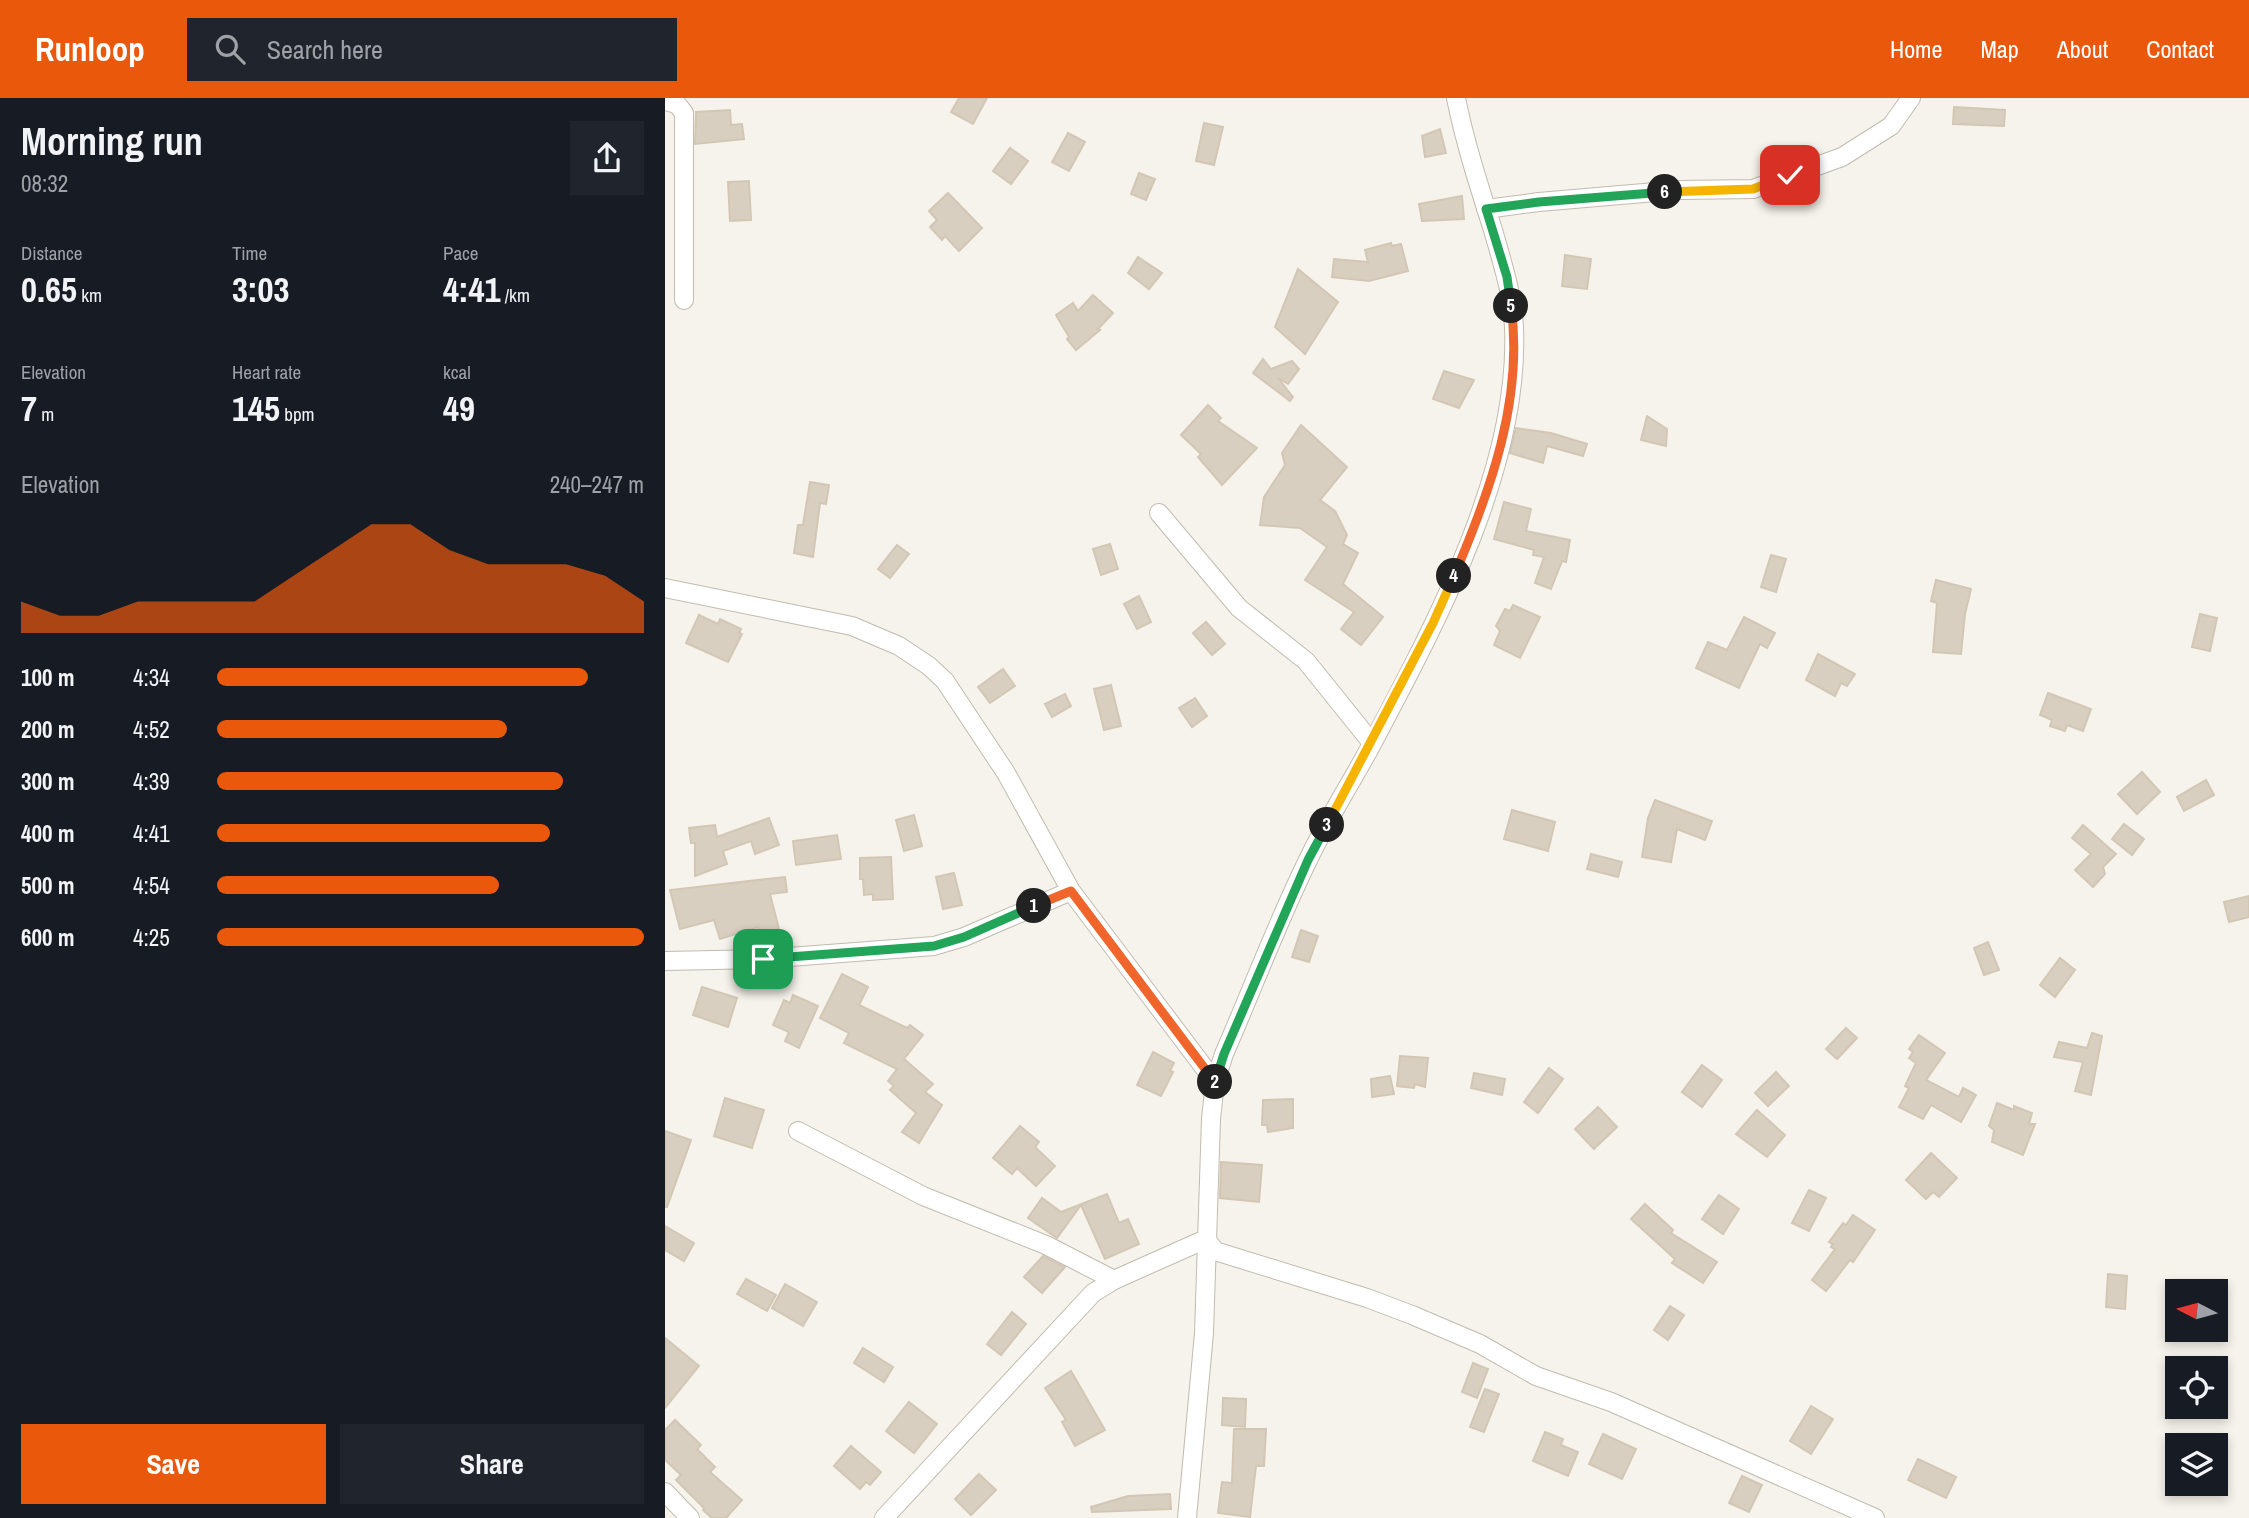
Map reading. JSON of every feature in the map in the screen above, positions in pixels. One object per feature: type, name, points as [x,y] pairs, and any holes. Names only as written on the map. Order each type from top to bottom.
[{"type":"street","points":[[1187,1518],[1204,1333],[1206,1238],[1215,1082],[1224,1054],[1308,860],[1433,623],[1480,514],[1498,453],[1513,386],[1514,327],[1507,277],[1464,139],[1456,98]]},
{"type":"street","points":[[1486,209],[1679,190],[1753,189],[1842,157],[1891,126],[1911,98]]},
{"type":"street","points":[[665,101],[677,104],[684,113],[684,300]]},
{"type":"street","points":[[1160,513],[1240,608],[1306,661],[1372,743]]},
{"type":"street","points":[[665,588],[852,626],[899,646],[929,666],[945,681],[1006,773],[1071,891],[1215,1082]]},
{"type":"street","points":[[665,961],[763,959],[934,946],[964,937],[1071,891]]},
{"type":"street","points":[[798,1131],[923,1196],[1046,1245],[1114,1280]]},
{"type":"street","points":[[884,1518],[1093,1293],[1114,1280],[1206,1238]]},
{"type":"street","points":[[1206,1238],[1215,1251],[1367,1298],[1412,1315],[1480,1344],[1537,1376],[1611,1402],[1875,1518]]},
{"type":"street","points":[[665,1492],[690,1518]]},
{"type":"building","points":[[959,98],[987,98],[973,124],[951,112]]},
{"type":"building","points":[[1954,107],[2005,110],[2004,126],[1953,124]]},
{"type":"building","points":[[730,110],[731,125],[742,124],[744,139],[695,144],[696,112]]},
{"type":"building","points":[[1204,123],[1223,127],[1214,165],[1196,161]]},
{"type":"building","points":[[1440,129],[1446,153],[1425,157],[1422,136]]},
{"type":"building","points":[[1068,133],[1085,142],[1069,171],[1052,162]]},
{"type":"building","points":[[1010,148],[1028,161],[1011,184],[993,171]]},
{"type":"building","points":[[1139,173],[1155,179],[1146,200],[1131,194]]},
{"type":"building","points":[[749,181],[751,220],[730,221],[728,182]]},
{"type":"building","points":[[948,193],[982,228],[959,251],[945,236],[942,240],[930,227],[937,220],[929,211]]},
{"type":"building","points":[[1462,196],[1464,219],[1422,221],[1419,204]]},
{"type":"building","points":[[1391,243],[1392,246],[1401,244],[1408,271],[1369,281],[1332,277],[1334,259],[1368,262],[1365,250]]},
{"type":"building","points":[[1565,255],[1591,259],[1587,289],[1562,286]]},
{"type":"building","points":[[1138,257],[1162,273],[1149,289],[1128,273]]},
{"type":"building","points":[[1298,269],[1338,302],[1305,354],[1275,327]]},
{"type":"building","points":[[1093,295],[1113,313],[1098,329],[1100,330],[1076,350],[1067,339],[1069,337],[1056,315],[1073,303],[1078,311]]},
{"type":"building","points":[[1263,359],[1271,369],[1292,361],[1299,369],[1288,384],[1278,378],[1293,397],[1290,401],[1253,373]]},
{"type":"building","points":[[1444,371],[1474,380],[1459,408],[1433,399]]},
{"type":"building","points":[[1208,405],[1221,418],[1218,421],[1257,448],[1222,485],[1198,457],[1201,454],[1181,435]]},
{"type":"building","points":[[1647,416],[1667,429],[1666,446],[1641,440]]},
{"type":"building","points":[[1301,425],[1347,467],[1320,500],[1335,511],[1347,535],[1343,544],[1358,553],[1343,584],[1383,617],[1361,645],[1341,629],[1354,612],[1305,580],[1327,547],[1300,528],[1260,525],[1264,497],[1285,465],[1282,453]]},
{"type":"building","points":[[1516,428],[1551,433],[1587,444],[1583,456],[1547,446],[1543,463],[1510,453]]},
{"type":"building","points":[[810,482],[829,485],[826,504],[820,503],[813,557],[794,553],[798,525],[803,525]]},
{"type":"building","points":[[1504,502],[1531,509],[1526,531],[1570,540],[1566,562],[1562,561],[1551,589],[1535,583],[1544,557],[1533,555],[1534,550],[1494,539]]},
{"type":"building","points":[[1110,544],[1118,569],[1101,575],[1093,549]]},
{"type":"building","points":[[897,545],[909,554],[890,578],[878,569]]},
{"type":"building","points":[[1771,555],[1786,559],[1776,592],[1761,587]]},
{"type":"building","points":[[1936,580],[1971,589],[1965,614],[1961,654],[1933,652],[1937,603],[1931,601]]},
{"type":"building","points":[[1139,596],[1151,622],[1137,629],[1124,604]]},
{"type":"building","points":[[1513,605],[1540,617],[1520,658],[1494,645],[1500,631],[1496,626],[1505,609],[1510,611]]},
{"type":"building","points":[[2200,614],[2217,618],[2210,651],[2192,647]]},
{"type":"building","points":[[699,615],[718,624],[720,619],[741,629],[739,633],[742,634],[728,662],[686,643]]},
{"type":"building","points":[[1744,617],[1775,633],[1767,648],[1760,644],[1739,688],[1696,668],[1708,642],[1727,650]]},
{"type":"building","points":[[1206,622],[1225,644],[1212,655],[1193,633]]},
{"type":"building","points":[[1818,654],[1855,674],[1847,686],[1841,683],[1835,696],[1806,680]]},
{"type":"building","points":[[1003,669],[1015,686],[990,703],[978,687]]},
{"type":"building","points":[[1111,685],[1121,726],[1104,730],[1094,689]]},
{"type":"building","points":[[2048,693],[2091,709],[2083,731],[2067,725],[2065,731],[2050,726],[2052,720],[2040,715]]},
{"type":"building","points":[[1065,694],[1071,706],[1052,717],[1045,704]]},
{"type":"building","points":[[1195,698],[1207,716],[1192,727],[1179,708]]},
{"type":"building","points":[[2142,772],[2160,792],[2137,814],[2118,794]]},
{"type":"building","points":[[2206,780],[2214,795],[2184,811],[2177,797]]},
{"type":"building","points":[[1655,800],[1712,821],[1705,840],[1677,829],[1671,862],[1642,857],[1648,818]]},
{"type":"building","points":[[1512,810],[1555,822],[1548,851],[1504,839]]},
{"type":"building","points":[[914,815],[922,846],[904,851],[896,820]]},
{"type":"building","points":[[769,818],[779,845],[755,854],[751,841],[723,851],[727,864],[695,876],[695,843],[691,843],[689,828],[715,825],[717,837]]},
{"type":"building","points":[[2124,824],[2144,839],[2132,855],[2112,839]]},
{"type":"building","points":[[2083,825],[2116,854],[2103,867],[2105,874],[2093,887],[2075,870],[2091,854],[2072,838]]},
{"type":"building","points":[[837,835],[841,859],[796,865],[793,841]]},
{"type":"building","points":[[1591,854],[1622,862],[1618,877],[1587,869]]},
{"type":"building","points":[[891,857],[893,899],[873,900],[873,894],[864,895],[863,879],[860,879],[860,858]]},
{"type":"building","points":[[954,873],[962,905],[943,909],[936,877]]},
{"type":"building","points":[[785,877],[787,892],[770,894],[779,929],[760,935],[758,927],[720,939],[714,920],[680,929],[670,890]]},
{"type":"building","points":[[2249,896],[2249,917],[2229,922],[2224,902]]},
{"type":"building","points":[[1301,930],[1318,936],[1309,962],[1292,957]]},
{"type":"building","points":[[1988,942],[1999,970],[1984,975],[1974,948]]},
{"type":"building","points":[[2060,958],[2075,970],[2055,997],[2040,985]]},
{"type":"building","points":[[842,974],[868,987],[859,1005],[907,1028],[910,1025],[923,1035],[904,1059],[933,1084],[925,1092],[942,1105],[919,1143],[902,1132],[916,1113],[890,1090],[894,1086],[888,1081],[897,1069],[844,1043],[849,1033],[820,1018]]},
{"type":"building","points":[[702,987],[737,998],[728,1027],[693,1015]]},
{"type":"building","points":[[793,995],[818,1006],[799,1048],[785,1041],[789,1032],[773,1025],[784,1000],[790,1003]]},
{"type":"building","points":[[1846,1028],[1857,1038],[1837,1059],[1826,1049]]},
{"type":"building","points":[[2092,1033],[2102,1036],[2091,1095],[2075,1091],[2083,1062],[2054,1057],[2059,1042],[2087,1048]]},
{"type":"building","points":[[1919,1035],[1945,1053],[1926,1080],[1959,1097],[1963,1088],[1976,1095],[1961,1122],[1931,1105],[1923,1119],[1899,1107],[1909,1088],[1905,1086],[1916,1063],[1909,1058],[1913,1052],[1909,1049]]},
{"type":"building","points":[[1153,1052],[1174,1063],[1170,1071],[1173,1072],[1161,1096],[1137,1085]]},
{"type":"building","points":[[1400,1056],[1428,1058],[1425,1087],[1415,1084],[1414,1088],[1397,1086]]},
{"type":"building","points":[[1702,1065],[1722,1080],[1702,1107],[1682,1092]]},
{"type":"building","points":[[1549,1068],[1563,1079],[1538,1113],[1524,1102]]},
{"type":"building","points":[[1776,1072],[1789,1086],[1768,1106],[1755,1093]]},
{"type":"building","points":[[1474,1073],[1505,1079],[1502,1095],[1471,1088]]},
{"type":"building","points":[[1390,1076],[1394,1094],[1372,1097],[1371,1079]]},
{"type":"building","points":[[725,1098],[764,1110],[752,1148],[714,1136]]},
{"type":"building","points":[[1293,1099],[1293,1128],[1268,1132],[1267,1125],[1262,1125],[1263,1100]]},
{"type":"building","points":[[1997,1103],[2032,1113],[2029,1124],[2035,1124],[2023,1155],[1992,1142],[1994,1130],[1989,1126]]},
{"type":"building","points":[[1598,1107],[1617,1127],[1594,1149],[1575,1129]]},
{"type":"building","points":[[1757,1110],[1785,1135],[1767,1157],[1736,1134]]},
{"type":"building","points":[[1020,1126],[1039,1142],[1035,1147],[1055,1166],[1036,1186],[1017,1168],[1012,1174],[993,1158]]},
{"type":"building","points":[[665,1131],[691,1140],[667,1207],[665,1207]]},
{"type":"building","points":[[1931,1153],[1957,1178],[1939,1197],[1933,1192],[1926,1199],[1906,1180]]},
{"type":"building","points":[[1221,1162],[1262,1165],[1259,1202],[1220,1198]]},
{"type":"building","points":[[1809,1190],[1826,1198],[1809,1231],[1792,1223]]},
{"type":"building","points":[[1107,1194],[1119,1223],[1128,1219],[1139,1244],[1105,1259],[1081,1205],[1057,1238],[1028,1218],[1042,1198],[1061,1212]]},
{"type":"building","points":[[1719,1195],[1739,1209],[1723,1234],[1702,1219]]},
{"type":"building","points":[[1645,1204],[1673,1230],[1671,1233],[1717,1262],[1703,1283],[1672,1263],[1675,1259],[1631,1219]]},
{"type":"building","points":[[1853,1215],[1875,1230],[1853,1262],[1850,1260],[1826,1291],[1812,1280],[1835,1249],[1829,1242],[1843,1223],[1846,1225]]},
{"type":"building","points":[[665,1226],[694,1243],[684,1261],[665,1250]]},
{"type":"building","points":[[1043,1256],[1065,1267],[1042,1293],[1024,1277]]},
{"type":"building","points":[[2108,1274],[2127,1276],[2125,1309],[2106,1307]]},
{"type":"building","points":[[746,1279],[776,1295],[767,1311],[737,1294]]},
{"type":"building","points":[[785,1284],[817,1302],[803,1326],[772,1308]]},
{"type":"building","points":[[1670,1306],[1684,1315],[1668,1340],[1654,1330]]},
{"type":"building","points":[[1012,1312],[1026,1324],[1001,1355],[987,1344]]},
{"type":"building","points":[[665,1338],[699,1366],[665,1408]]},
{"type":"building","points":[[863,1348],[893,1367],[884,1382],[854,1363]]},
{"type":"building","points":[[1473,1363],[1488,1369],[1477,1398],[1462,1392]]},
{"type":"building","points":[[1071,1371],[1105,1430],[1075,1446],[1062,1422],[1066,1420],[1045,1388]]},
{"type":"building","points":[[1485,1389],[1499,1394],[1484,1432],[1470,1427]]},
{"type":"building","points":[[1223,1398],[1246,1399],[1245,1427],[1222,1425]]},
{"type":"building","points":[[909,1402],[937,1424],[914,1453],[886,1431]]},
{"type":"building","points":[[1811,1406],[1833,1419],[1811,1454],[1790,1441]]},
{"type":"building","points":[[675,1420],[701,1445],[697,1449],[715,1467],[710,1472],[742,1500],[726,1518],[712,1518],[703,1510],[676,1480],[681,1475],[665,1460],[665,1430]]},
{"type":"building","points":[[1234,1429],[1266,1429],[1264,1466],[1256,1466],[1250,1517],[1218,1513],[1222,1482],[1232,1483]]},
{"type":"building","points":[[1545,1432],[1563,1439],[1561,1445],[1578,1452],[1568,1476],[1533,1461]]},
{"type":"building","points":[[1603,1434],[1636,1449],[1622,1479],[1589,1464]]},
{"type":"building","points":[[851,1446],[881,1472],[870,1485],[866,1482],[860,1489],[834,1466]]},
{"type":"building","points":[[1918,1459],[1956,1477],[1946,1498],[1908,1480]]},
{"type":"building","points":[[979,1474],[996,1490],[971,1515],[955,1499]]},
{"type":"building","points":[[1742,1476],[1762,1485],[1749,1512],[1729,1503]]},
{"type":"building","points":[[1170,1494],[1171,1509],[1092,1512],[1091,1507],[1128,1496]]},
{"type":"route","points":[[763,959],[934,946],[964,937],[1071,891],[1215,1082],[1224,1054],[1308,860],[1433,623],[1480,514],[1498,453],[1513,386],[1514,327],[1507,277],[1486,209],[1679,190],[1753,189],[1790,175]]}]
